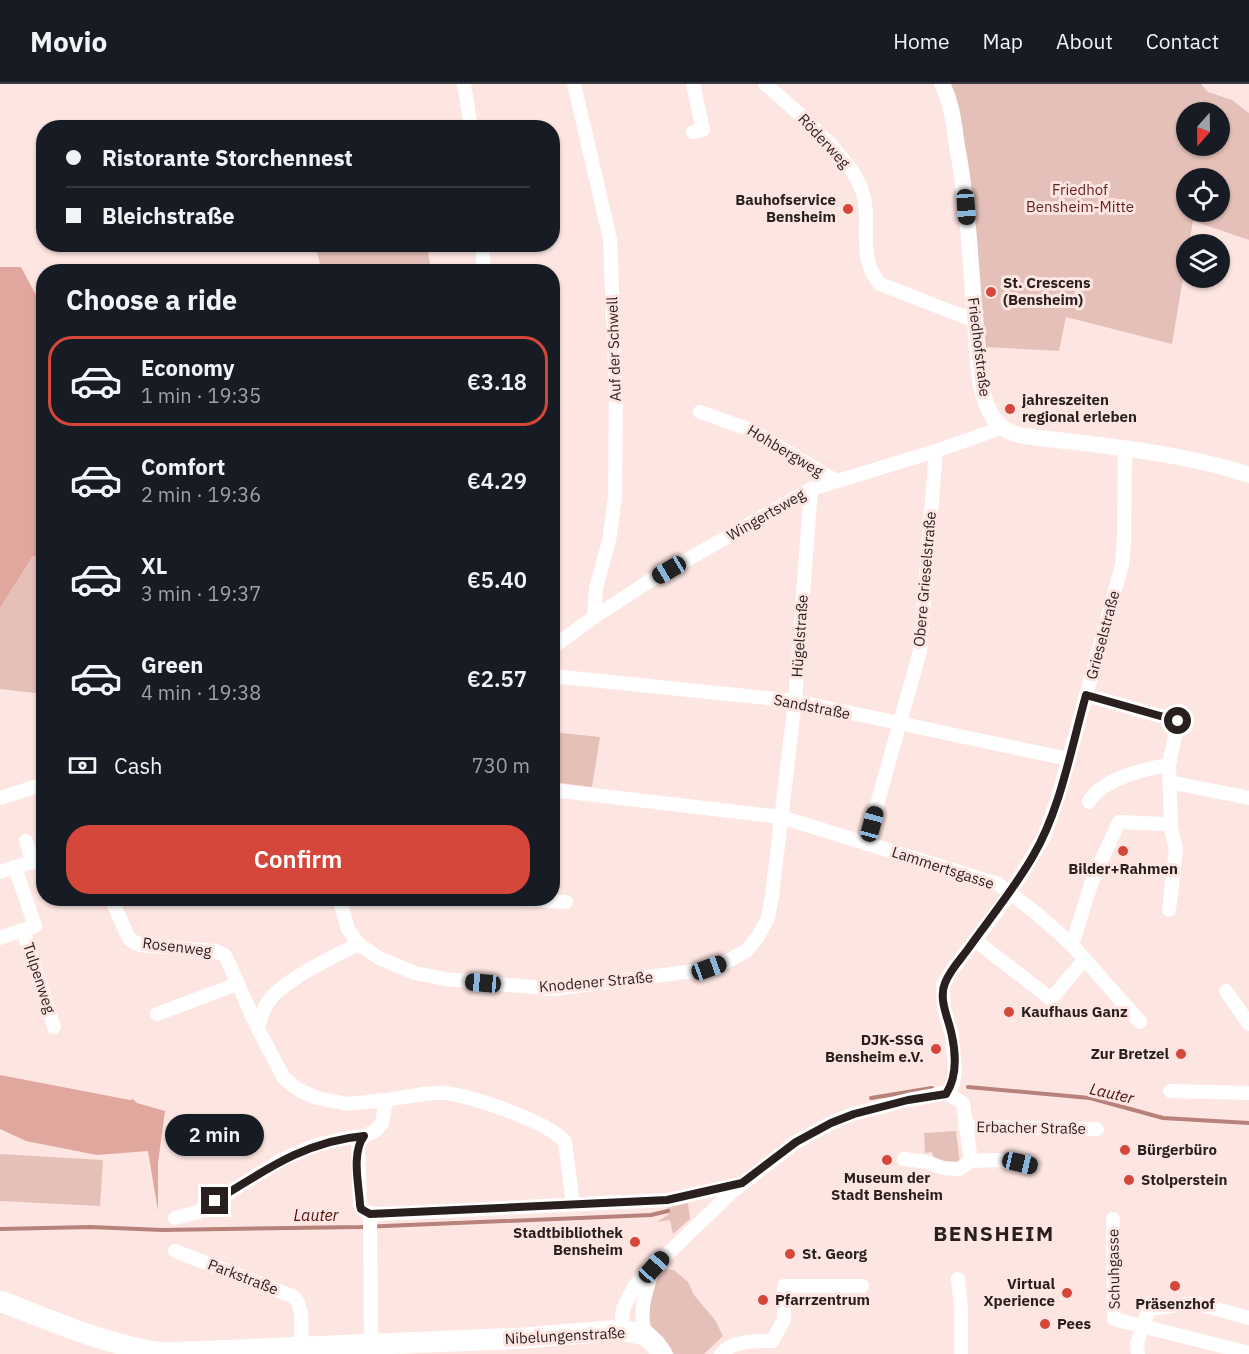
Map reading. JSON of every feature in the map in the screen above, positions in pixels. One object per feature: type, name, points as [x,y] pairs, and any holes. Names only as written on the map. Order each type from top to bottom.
[{"type":"main road","name":"Nibelungenstraße","points":[[0,1301],[90,1335],[134,1349],[163,1353],[187,1354],[370,1346],[525,1338],[621,1330],[645,1335],[662,1354]]},
{"type":"street","points":[[464,84],[470,120]]},
{"type":"street","name":"Auf der Schwell","points":[[574,84],[610,238],[616,392],[615,497],[609,541],[596,588],[594,617]]},
{"type":"street","points":[[693,84],[703,130],[693,132]]},
{"type":"street","name":"Röderweg","points":[[765,84],[828,143],[849,167],[862,192],[867,261],[871,274],[879,284],[965,317],[975,318]]},
{"type":"street","name":"Friedhofstraße","points":[[942,84],[952,113],[964,186],[979,370],[986,402],[1001,428]]},
{"type":"street","name":"Hohbergweg","points":[[700,412],[751,430],[836,482]]},
{"type":"street","points":[[1001,428],[1024,436],[1125,449],[1208,463],[1249,476]]},
{"type":"street","name":"Wingertsweg","points":[[560,642],[648,582],[811,489],[936,451],[1001,428]]},
{"type":"street","name":"Grieselstraße","points":[[946,1094],[952,1084],[955,1071],[952,1036],[944,1008],[944,985],[952,969],[1010,893],[1044,837],[1059,794],[1124,554],[1125,449]]},
{"type":"street","name":"Obere Grieselstraße","points":[[866,844],[920,651],[936,451]]},
{"type":"street","name":"Hügelstraße","points":[[781,817],[795,701],[811,489]]},
{"type":"street","name":"Sandstraße","points":[[560,677],[795,701],[1068,759]]},
{"type":"street","points":[[1086,695],[1178,721],[1168,765],[1171,828],[1176,849],[1169,910]]},
{"type":"street","points":[[1089,802],[1095,791],[1104,786],[1146,769],[1168,765]]},
{"type":"street","points":[[1169,782],[1249,798]]},
{"type":"street","points":[[0,798],[36,787]]},
{"type":"street","name":"Lammertsgasse","points":[[560,791],[781,817],[998,884],[1036,912],[1072,945],[1140,1022]]},
{"type":"street","name":"Knodener Straße","points":[[358,944],[379,958],[428,977],[541,989],[568,988],[709,968],[746,951],[765,924],[772,896],[781,817]]},
{"type":"street","points":[[1072,945],[1092,882],[1119,822],[1165,824],[1171,828]]},
{"type":"street","points":[[0,872],[33,862],[26,842]]},
{"type":"street","name":"Tulpenweg","points":[[0,938],[35,926],[15,867]]},
{"type":"street","points":[[560,902],[566,902]]},
{"type":"street","name":"Rosenweg","points":[[115,906],[129,939],[140,945],[215,951],[225,955],[258,1029],[284,1078],[299,1090],[317,1098],[348,1104],[446,1093],[514,1112],[555,1133],[565,1142],[573,1204]]},
{"type":"street","points":[[258,1029],[262,1013],[268,1002],[284,986],[358,944],[348,929],[341,906]]},
{"type":"street","name":"Tulpenweg","points":[[23,930],[54,1027]]},
{"type":"street","points":[[975,940],[1052,999],[1085,959]]},
{"type":"street","points":[[158,1014],[237,984]]},
{"type":"street","points":[[1226,991],[1249,1024]]},
{"type":"street","points":[[1170,1091],[1249,1093]]},
{"type":"street","points":[[621,1330],[622,1309],[635,1285],[742,1183],[796,1142],[831,1123],[880,1107],[946,1094],[963,1103],[971,1161]]},
{"type":"street","points":[[175,1218],[198,1212],[283,1159],[316,1145],[364,1136],[375,1131],[382,1123],[381,1100]]},
{"type":"street","name":"Erbacher Straße","points":[[965,1127],[1097,1129]]},
{"type":"street","points":[[364,1136],[358,1146],[357,1157],[360,1205],[370,1221],[370,1346]]},
{"type":"street","points":[[904,1159],[958,1169],[971,1161],[998,1160],[1032,1165]]},
{"type":"street","points":[[370,1221],[573,1204],[667,1200],[742,1183]]},
{"type":"street","name":"Schuhgasse","points":[[1113,1219],[1114,1319],[1144,1326]]},
{"type":"street","name":"Parkstraße","points":[[175,1251],[297,1299],[300,1308],[301,1348]]},
{"type":"street","points":[[645,1335],[641,1318],[643,1300],[654,1267]]},
{"type":"street","points":[[958,1279],[961,1308],[961,1354]]},
{"type":"street","points":[[721,1354],[726,1349],[750,1341],[772,1341],[784,1320],[784,1286],[862,1286]]},
{"type":"street","points":[[1138,1354],[1137,1343],[1149,1309],[1195,1303],[1249,1318]]},
{"type":"street","points":[[1144,1326],[1249,1353]]},
{"type":"green space","name":"Friedhof Bensheim-Mitte","points":[[948,84],[1201,84],[1208,92],[1232,100],[1249,113],[1249,240],[1196,222],[1230,222],[1230,168],[1176,168],[1176,222],[1193,222],[1191,234],[1176,234],[1176,288],[1181,288],[1172,344],[1066,317],[1059,351],[986,347],[979,269]]},
{"type":"green space","points":[[317,252],[428,252],[430,264],[320,264]]},
{"type":"green space","points":[[33,556],[36,557],[36,693],[0,689],[0,608]]},
{"type":"green space","points":[[560,733],[600,737],[592,787],[560,783]]},
{"type":"green space","points":[[956,1131],[960,1163],[935,1162],[932,1152],[925,1153],[924,1133]]},
{"type":"green space","points":[[0,1154],[103,1160],[100,1206],[0,1201]]},
{"type":"green space","points":[[688,1203],[690,1219],[673,1234],[670,1220],[657,1222],[669,1214],[667,1208]]},
{"type":"green space","points":[[661,1269],[674,1270],[688,1282],[694,1295],[715,1320],[723,1336],[704,1354],[674,1354],[651,1326],[645,1314]]},
{"type":"shaded area","points":[[0,267],[21,267],[36,295],[36,557],[33,556],[0,608]]},
{"type":"shaded area","points":[[0,1075],[133,1099],[137,1103],[165,1111],[158,1163],[158,1211],[148,1151],[97,1155],[26,1141],[0,1129]]},
{"type":"waterway","name":"Lauter","points":[[968,1087],[1090,1098],[1163,1118],[1249,1123]]},
{"type":"waterway","name":"Lauter","points":[[871,1098],[932,1088]]},
{"type":"waterway","name":"Lauter","points":[[0,1229],[90,1227],[162,1230],[361,1227],[651,1215],[668,1211]]},
{"type":"place","name":"Bauhofservice Bensheim","points":[[848,209]]},
{"type":"place","name":"St. Crescens (Bensheim)","points":[[991,292]]},
{"type":"place","name":"jahreszeiten regional erleben","points":[[1010,409]]},
{"type":"place","name":"Bilder+Rahmen","points":[[1123,851]]},
{"type":"place","name":"Kaufhaus Ganz","points":[[1009,1012]]},
{"type":"place","name":"DJK-SSG Bensheim e.V.","points":[[936,1049]]},
{"type":"place","name":"Zur Bretzel","points":[[1181,1054]]},
{"type":"place","name":"Bürgerbüro","points":[[1125,1150]]},
{"type":"place","name":"Museum der Stadt Bensheim","points":[[887,1160]]},
{"type":"place","name":"Stolperstein","points":[[1129,1180]]},
{"type":"place","name":"Stadtbibliothek Bensheim","points":[[635,1242]]},
{"type":"place","name":"St. Georg","points":[[790,1254]]},
{"type":"place","name":"Präsenzhof","points":[[1175,1286]]},
{"type":"place","name":"Virtual Xperience","points":[[1067,1293]]},
{"type":"place","name":"Pfarrzentrum","points":[[763,1300]]},
{"type":"place","name":"Pees","points":[[1045,1324]]},
{"type":"district","name":"BENSHEIM","points":[[994,1234]]},
{"type":"route","points":[[215,1201],[283,1159],[316,1145],[364,1136],[358,1146],[357,1157],[360,1205],[361,1209],[370,1214],[667,1200],[742,1183],[796,1142],[831,1123],[854,1114],[908,1100],[946,1094],[952,1084],[955,1071],[952,1036],[944,1008],[944,985],[952,969],[1007,898],[1044,837],[1059,794],[1086,695],[1178,721]]}]
